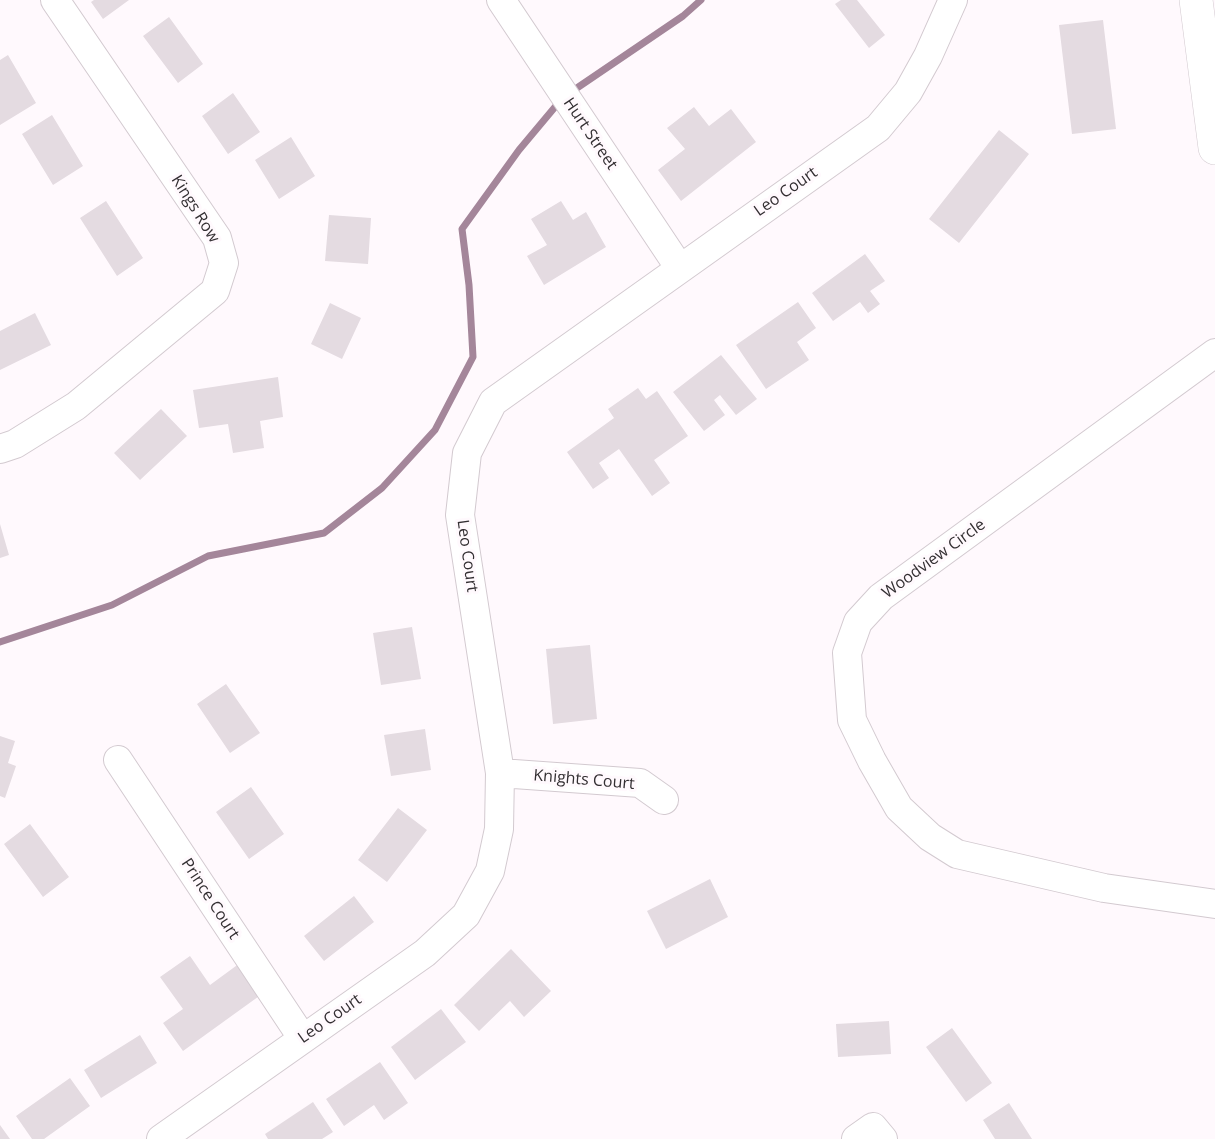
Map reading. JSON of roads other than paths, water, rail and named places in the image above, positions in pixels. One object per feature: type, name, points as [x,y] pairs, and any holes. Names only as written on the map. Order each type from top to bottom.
[{"type":"main road","points":[[1196,0],[1215,148]]},
{"type":"street","name":"Kings Row","points":[[0,449],[15,444],[76,406],[215,291],[224,263],[217,238],[55,0]]},
{"type":"street","name":"Hurt Street","points":[[501,0],[680,267]]},
{"type":"street","name":"Leo Court","points":[[161,1139],[426,953],[466,915],[490,871],[499,829],[500,773],[460,515],[467,453],[493,402],[878,128],[908,92],[928,56],[953,0]]},
{"type":"street","name":"Woodview Circle","points":[[1215,353],[881,597],[858,622],[847,652],[852,720],[899,808],[930,837],[957,854],[1104,888],[1215,904]]},
{"type":"street","name":"Prince Court","points":[[118,760],[303,1039]]},
{"type":"street","name":"Knights Court","points":[[500,773],[640,783],[664,800]]},
{"type":"street","points":[[856,1139],[873,1127],[883,1139]]},
{"type":"waterway","points":[[571,92],[683,16],[701,0]]},
{"type":"waterway","points":[[0,642],[112,605],[208,556],[324,533],[382,488],[435,430],[473,357],[469,285],[462,229],[519,150],[560,101]]}]
